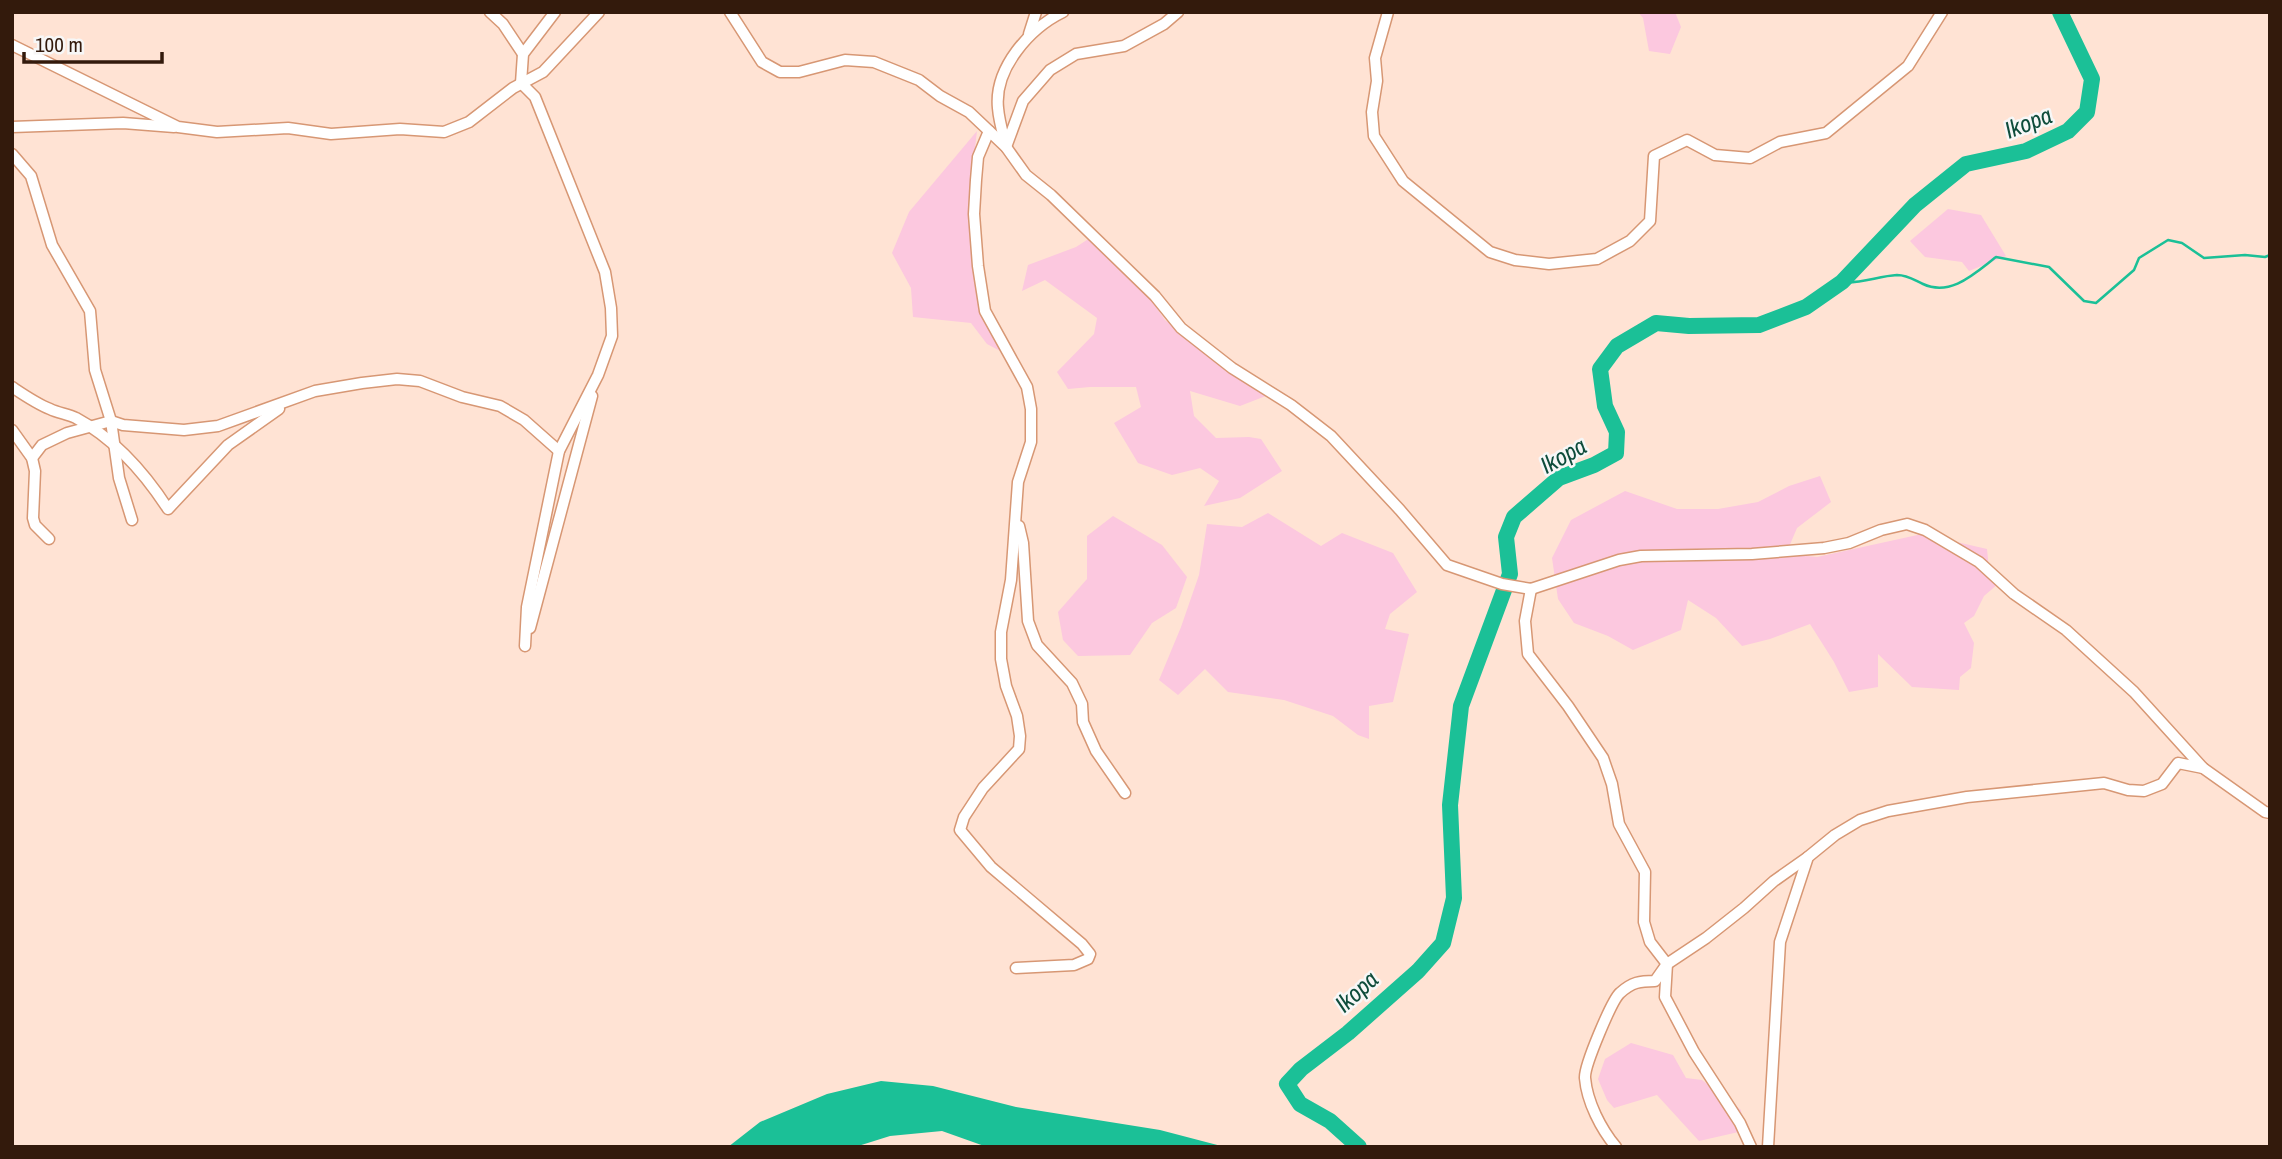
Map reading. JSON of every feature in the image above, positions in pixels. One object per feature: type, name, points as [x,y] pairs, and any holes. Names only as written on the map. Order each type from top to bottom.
[{"type":"street","points":[[490,12],[503,24],[523,54]]},
{"type":"street","points":[[555,12],[523,54],[521,83],[535,97],[606,272],[612,336],[598,375],[526,646],[527,607],[559,451],[598,375]]},
{"type":"street","points":[[12,129],[123,123],[216,132],[288,128],[331,134],[400,129],[444,132],[469,122],[521,83],[543,72],[599,12]]},
{"type":"street","points":[[730,12],[762,62],[780,72],[799,72],[845,60],[874,62],[919,80],[940,96],[969,112],[1006,147],[1026,175],[1051,195],[1155,296],[1181,328],[1232,368],[1292,405],[1331,436],[1447,565],[1531,589],[1619,560],[1641,556],[1752,554],[1824,548],[1849,544],[1881,530],[1907,524],[1925,530],[1979,562],[2014,594],[2066,630],[2134,692],[2203,768],[2270,813]]},
{"type":"street","points":[[1029,35],[1036,12]]},
{"type":"street","points":[[1006,147],[998,106],[1006,68],[1029,35],[1045,21],[1063,12]]},
{"type":"street","points":[[1006,147],[1023,101],[1050,70],[1076,54],[1124,46],[1164,24],[1178,12]]},
{"type":"street","points":[[1388,12],[1375,58],[1377,81],[1372,112],[1374,136],[1403,181],[1490,252],[1515,260],[1549,264],[1597,259],[1630,241],[1650,221],[1654,156],[1687,140],[1715,155],[1750,158],[1780,142],[1826,133],[1908,66],[1942,12]]},
{"type":"street","points":[[12,45],[178,127]]},
{"type":"street","points":[[989,131],[978,157],[976,180],[974,214],[978,266],[985,311],[1027,387],[1031,409],[1031,442],[1018,482],[1011,580],[1002,632],[1001,659],[1020,736],[1019,749],[983,788],[964,817],[960,830],[991,867],[1082,944],[1090,954],[1088,959],[1073,965],[1016,968]]},
{"type":"street","points":[[12,154],[31,176],[52,245],[90,311],[95,370],[111,421],[119,478],[132,520]]},
{"type":"street","points":[[32,458],[42,445],[67,433],[111,421],[122,425],[184,430],[218,426],[315,391],[397,379],[420,381],[462,397],[500,406],[524,420],[559,451]]},
{"type":"street","points":[[12,387],[50,409],[74,418],[114,444],[126,454],[156,490],[168,509],[228,445],[294,399]]},
{"type":"street","points":[[12,430],[32,458],[35,471],[33,519],[35,525],[49,539]]},
{"type":"street","points":[[1016,517],[1023,543],[1028,621],[1037,645],[1072,683],[1082,704],[1083,722],[1096,751],[1125,793]]},
{"type":"street","points":[[1531,589],[1525,621],[1528,654],[1603,758],[1612,784],[1619,824],[1645,872],[1644,922],[1650,942],[1667,964],[1665,998],[1694,1052],[1740,1123],[1751,1147]]},
{"type":"street","points":[[1616,1147],[1594,1112],[1585,1076],[1597,1039],[1618,994],[1636,981],[1655,981],[1667,964],[1716,930],[1774,881],[1835,835],[1860,820],[1888,811],[1967,797],[2104,783],[2128,790],[2144,791],[2162,784],[2178,763],[2203,768]]},
{"type":"street","points":[[1768,1147],[1780,942],[1808,856]]},
{"type":"shaded area","points":[[1638,12],[1675,12],[1681,27],[1670,54],[1649,51],[1643,18]]},
{"type":"shaded area","points":[[977,131],[973,165],[983,289],[1004,353],[987,344],[971,323],[913,317],[911,288],[892,253],[909,212]]},
{"type":"shaded area","points":[[1948,209],[1981,215],[2006,256],[1969,271],[1962,262],[1925,257],[1910,241]]},
{"type":"shaded area","points":[[1090,238],[1140,284],[1165,320],[1212,356],[1271,394],[1240,406],[1190,391],[1194,416],[1216,438],[1261,439],[1282,471],[1240,498],[1204,506],[1219,481],[1200,468],[1172,475],[1138,463],[1114,423],[1141,407],[1136,387],[1068,389],[1057,372],[1094,334],[1097,318],[1045,280],[1022,291],[1028,265],[1076,247]]},
{"type":"shaded area","points":[[1820,476],[1831,502],[1797,528],[1786,554],[1817,557],[1922,534],[1987,549],[1989,570],[1998,584],[1984,596],[1974,616],[1964,623],[1974,643],[1971,668],[1960,677],[1959,690],[1912,687],[1878,654],[1878,687],[1849,692],[1810,624],[1742,646],[1716,618],[1688,600],[1681,630],[1633,650],[1608,636],[1574,623],[1558,599],[1552,558],[1571,520],[1625,491],[1677,509],[1718,509],[1758,502],[1789,486]]},
{"type":"shaded area","points":[[1268,513],[1321,546],[1342,533],[1393,553],[1417,592],[1390,614],[1385,629],[1409,634],[1393,702],[1369,706],[1369,739],[1358,735],[1333,716],[1284,700],[1228,692],[1205,669],[1178,695],[1159,680],[1199,575],[1207,524],[1242,527]]},
{"type":"shaded area","points":[[1113,516],[1162,545],[1187,577],[1176,608],[1152,623],[1130,655],[1078,656],[1063,640],[1058,612],[1087,579],[1087,536]]},
{"type":"shaded area","points":[[1631,1043],[1673,1055],[1686,1078],[1702,1080],[1741,1110],[1743,1131],[1699,1141],[1657,1095],[1614,1108],[1607,1100],[1598,1079],[1605,1059]]},
{"type":"shaded area","points":[[881,1081],[933,1086],[1016,1107],[1160,1130],[1225,1147],[987,1147],[942,1131],[890,1136],[855,1147],[728,1147],[760,1122],[827,1094]]},
{"type":"waterway","name":"Ikopa","points":[[1359,1147],[1330,1121],[1300,1104],[1287,1084],[1301,1069],[1348,1033],[1418,971],[1443,943],[1454,898],[1450,805],[1461,706],[1510,574],[1506,537],[1514,517],[1559,478],[1594,465],[1616,453],[1617,432],[1605,406],[1600,369],[1617,346],[1656,323],[1689,326],[1759,325],[1806,307],[1842,282],[1915,205],[1966,164],[2026,151],[2068,131],[2087,112],[2092,79],[2060,12]]},
{"type":"waterway","points":[[1842,282],[1897,275],[1943,288],[1971,276],[1996,257],[2049,267],[2084,301],[2096,303],[2134,270],[2139,258],[2168,240],[2182,243],[2204,258],[2270,255]]}]
